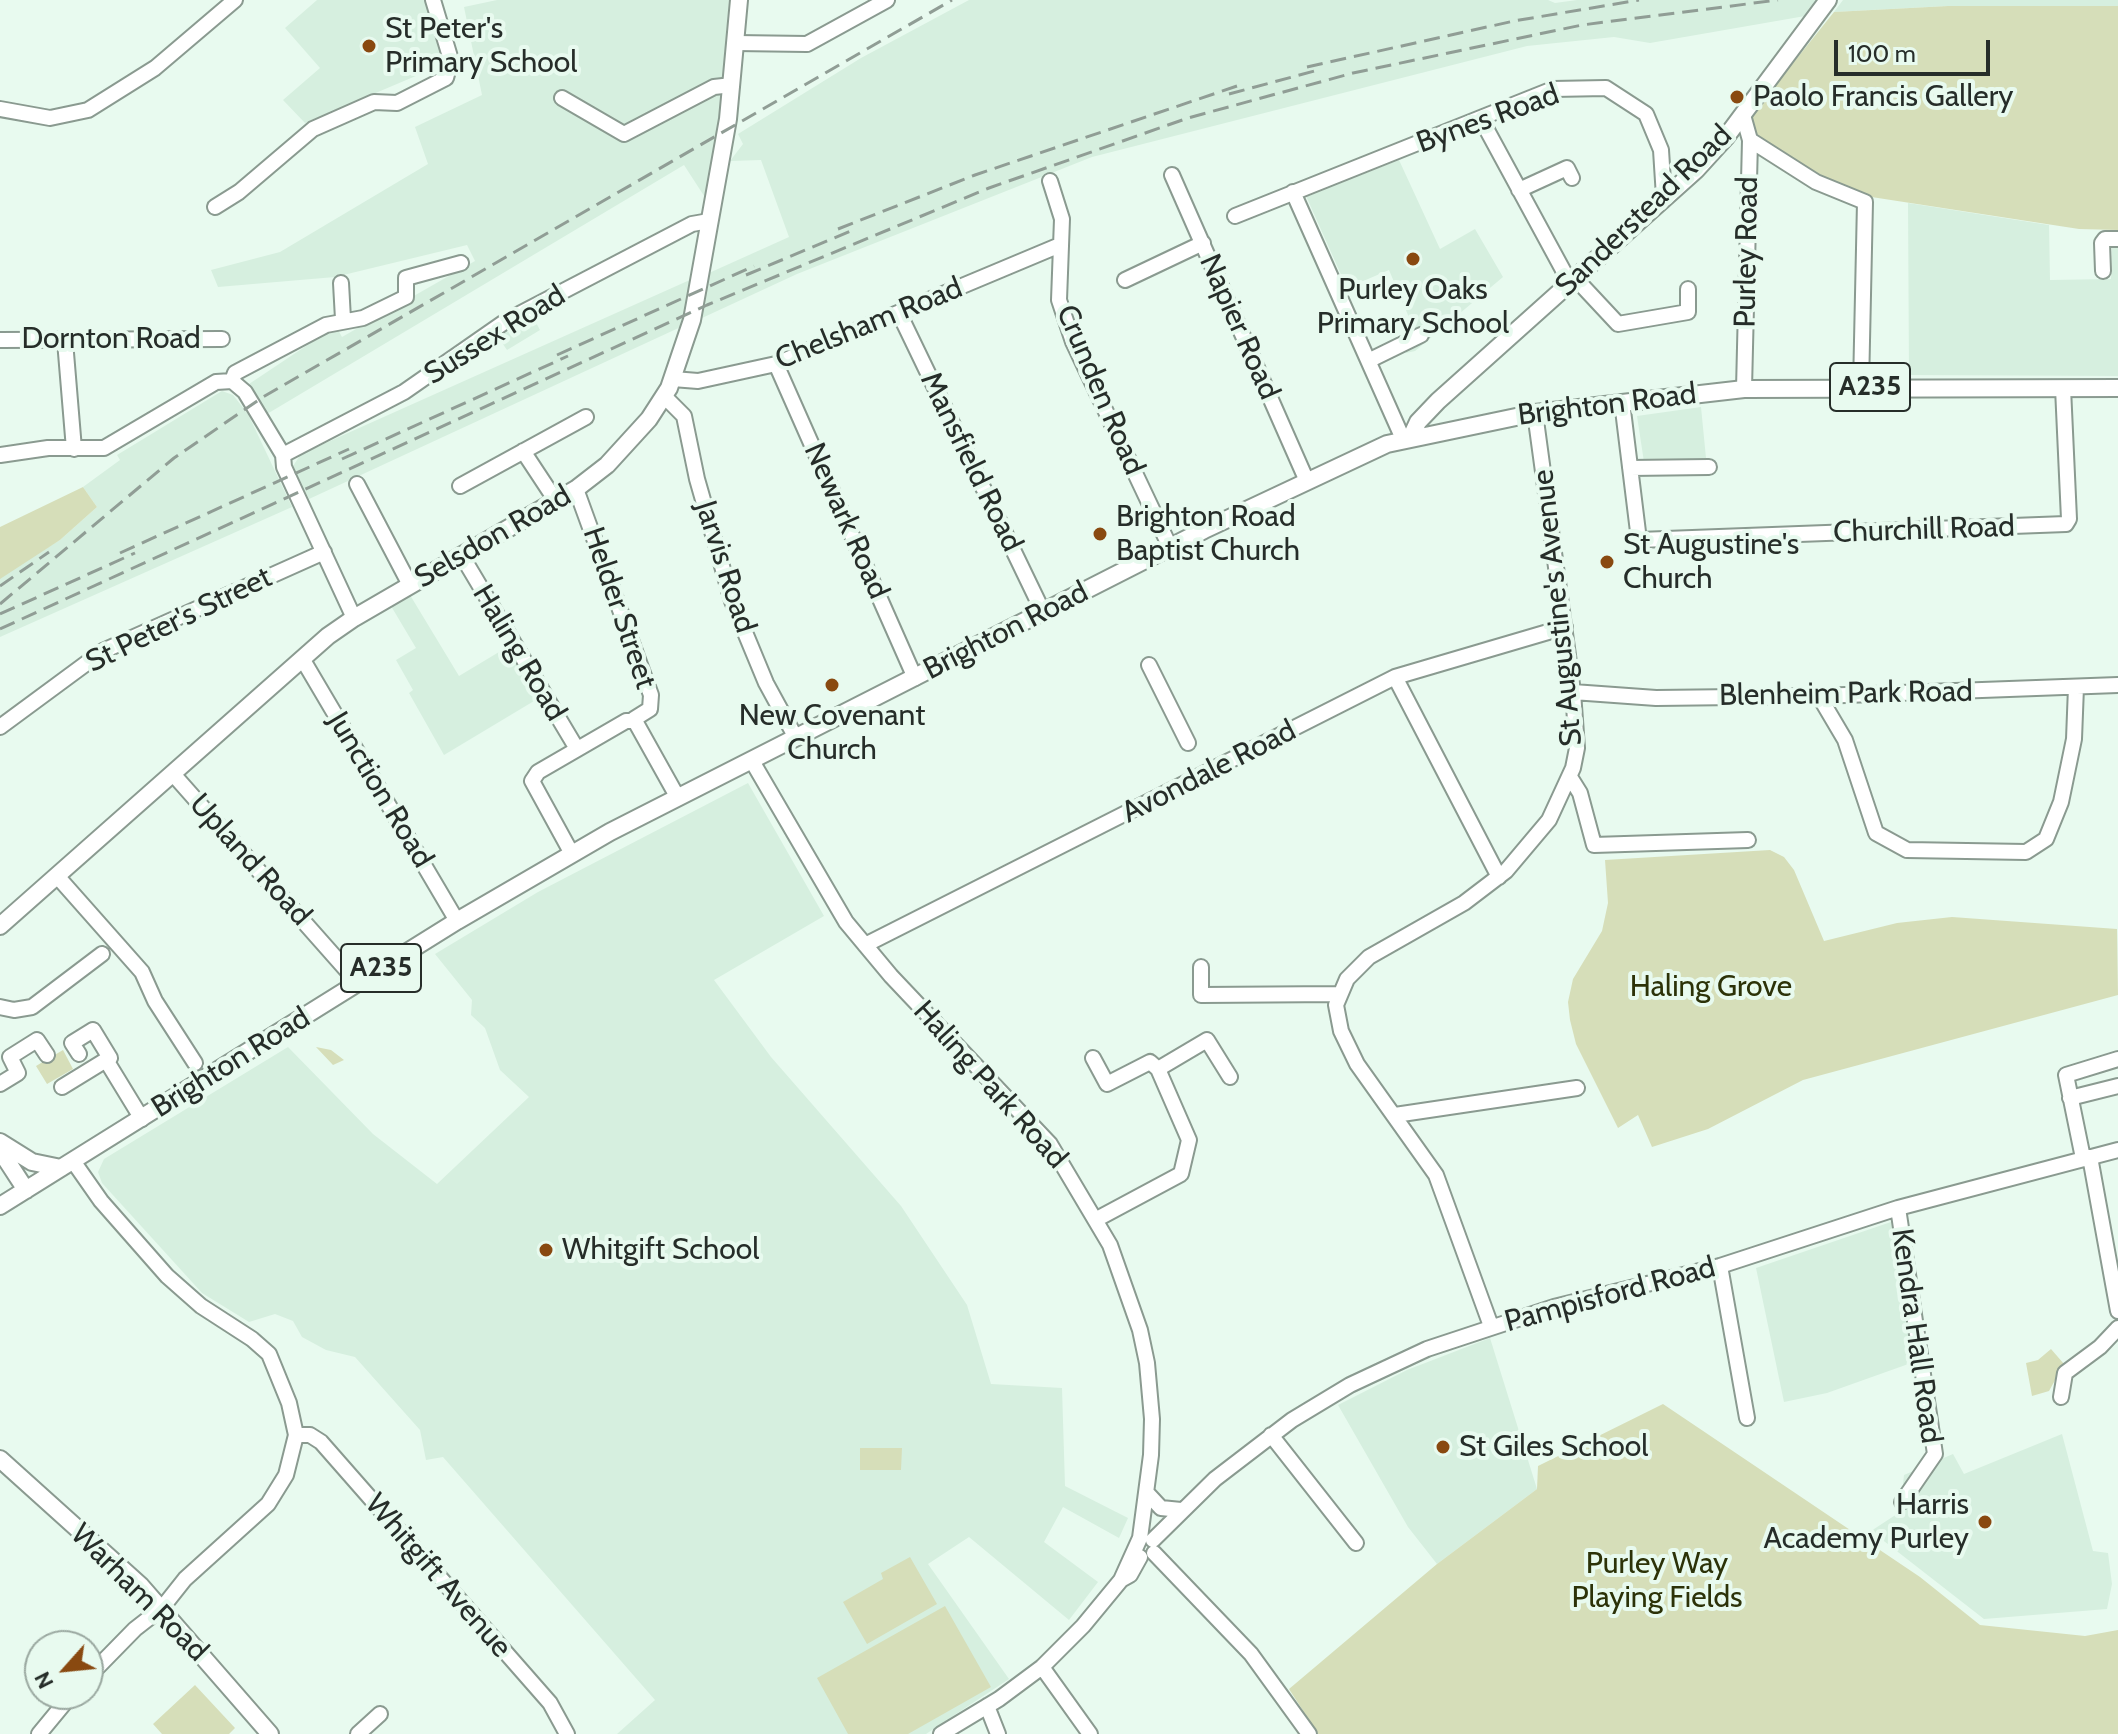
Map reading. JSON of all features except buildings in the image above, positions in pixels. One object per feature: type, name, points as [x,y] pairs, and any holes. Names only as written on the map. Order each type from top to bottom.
[{"type":"main road","name":"Selsdon Road","points":[[0,926],[354,618],[576,489],[624,448],[665,397],[692,320],[732,85],[739,0]]},
{"type":"main road","name":"Sanderstead Road","points":[[1407,438],[1438,401],[1696,170],[1743,115],[1828,0]]},
{"type":"main road","name":"Brighton Road","points":[[0,1206],[457,921],[572,854],[1306,479],[1407,438],[1535,413],[1744,389],[2118,388]]},
{"type":"main road","points":[[1437,432],[1434,410],[1438,401]]},
{"type":"main road","points":[[0,1142],[32,1162],[67,1165]]},
{"type":"main road","points":[[0,1150],[26,1190]]},
{"type":"main road","name":"Warham Road","points":[[0,1459],[162,1608],[270,1734]]},
{"type":"street","points":[[0,109],[50,118],[88,110],[155,68],[235,0]]},
{"type":"street","points":[[215,207],[239,192],[313,129],[374,102],[397,103],[446,78],[451,60],[433,0]]},
{"type":"street","points":[[736,43],[807,44],[858,7],[887,0]]},
{"type":"street","points":[[562,98],[624,134],[714,87],[732,85]]},
{"type":"street","name":"Bynes Road","points":[[1235,216],[1553,89],[1606,88],[1646,114],[1661,150],[1664,197]]},
{"type":"street","name":"Purley Road","points":[[1743,115],[1750,140],[1744,389]]},
{"type":"street","points":[[1481,119],[1573,281],[1618,324],[1688,312],[1688,289]]},
{"type":"street","points":[[1750,140],[1816,182],[1865,202],[1861,387]]},
{"type":"street","points":[[1519,190],[1567,168],[1572,178]]},
{"type":"street","name":"Napier Road","points":[[1172,175],[1306,479]]},
{"type":"street","name":"Crunden Road","points":[[1050,181],[1062,219],[1059,300],[1073,342],[1170,547]]},
{"type":"street","points":[[1293,192],[1407,438]]},
{"type":"street","name":"Sussex Road","points":[[283,455],[404,392],[506,321],[692,224],[709,221]]},
{"type":"street","points":[[2103,271],[2102,243],[2105,239],[2118,239]]},
{"type":"street","points":[[1125,280],[1203,243]]},
{"type":"street","name":"Chelsham Road","points":[[673,379],[698,381],[776,364],[1060,245]]},
{"type":"street","points":[[232,381],[235,373],[256,361],[343,319],[363,318],[406,297],[406,278],[461,263]]},
{"type":"street","points":[[341,283],[343,319]]},
{"type":"street","name":"Mansfield Road","points":[[899,313],[1043,612]]},
{"type":"street","points":[[1370,360],[1421,335]]},
{"type":"street","name":"Dornton Road","points":[[0,340],[222,339]]},
{"type":"street","points":[[65,341],[79,449]]},
{"type":"street","name":"Newark Road","points":[[776,364],[915,678]]},
{"type":"street","points":[[0,455],[48,448],[109,446],[216,382],[232,381],[245,392],[273,444],[283,455],[284,467],[354,618]]},
{"type":"street","name":"Churchill Road","points":[[1622,402],[1639,540],[2066,524],[2069,519],[2063,388]]},
{"type":"street","name":"Jarvis Road","points":[[665,397],[684,416],[697,479],[732,601],[766,683],[796,738]]},
{"type":"street","name":"St Augustine's Avenue","points":[[1339,994],[1353,972],[1369,957],[1464,903],[1499,877],[1549,820],[1570,777],[1576,755],[1573,692],[1535,413]]},
{"type":"street","points":[[460,486],[586,417]]},
{"type":"street","points":[[523,451],[556,501]]},
{"type":"street","points":[[1630,468],[1709,467]]},
{"type":"street","points":[[357,484],[410,585]]},
{"type":"street","name":"Helder Street","points":[[576,489],[651,695],[650,709],[634,719]]},
{"type":"street","name":"St Peter's Street","points":[[0,727],[103,651],[324,552]]},
{"type":"street","name":"Haling Road","points":[[462,556],[577,749]]},
{"type":"street","name":"Avondale Road","points":[[865,945],[1395,677],[1565,627]]},
{"type":"street","name":"Junction Road","points":[[303,660],[457,921]]},
{"type":"street","points":[[1149,665],[1188,743]]},
{"type":"street","points":[[1395,677],[1499,877]]},
{"type":"street","name":"Blenheim Park Road","points":[[1573,692],[1656,698],[1819,696],[2118,685]]},
{"type":"street","points":[[1819,696],[1845,740],[1876,833],[1907,850],[2026,852],[2046,839],[2061,802],[2074,739],[2076,687]]},
{"type":"street","points":[[634,719],[678,798]]},
{"type":"street","name":"Haling Road","points":[[572,854],[532,781],[538,772],[634,719]]},
{"type":"street","name":"Haling Park Road","points":[[752,761],[838,911],[865,945],[1050,1144],[1097,1219],[1128,1288],[1147,1363],[1152,1419],[1144,1547]]},
{"type":"street","name":"Upland Road","points":[[173,774],[358,983]]},
{"type":"street","points":[[1570,777],[1580,793],[1594,845],[1748,840]]},
{"type":"street","points":[[57,876],[142,972],[155,1001],[195,1063]]},
{"type":"street","points":[[0,1007],[14,1010],[32,1007],[102,954]]},
{"type":"street","points":[[1201,967],[1201,995],[1339,994],[1336,1012],[1346,1043],[1362,1072],[1436,1175],[1491,1326]]},
{"type":"street","points":[[62,1087],[110,1058],[93,1030],[72,1043],[79,1054]]},
{"type":"street","points":[[0,1084],[18,1073],[10,1057],[19,1051],[37,1040],[47,1055]]},
{"type":"street","points":[[1158,1069],[1207,1040],[1230,1077]]},
{"type":"street","points":[[1093,1058],[1107,1084],[1150,1062],[1158,1069],[1189,1140],[1181,1174],[1097,1219]]},
{"type":"street","points":[[2118,1059],[2072,1070],[2065,1078],[2086,1158],[2118,1311]]},
{"type":"street","points":[[106,1060],[142,1119]]},
{"type":"street","points":[[2070,1098],[2118,1086]]},
{"type":"street","points":[[1395,1115],[1577,1088]]},
{"type":"street","name":"Pampisford Road","points":[[1144,1547],[1181,1510],[1271,1435],[1315,1405],[1381,1369],[1491,1326],[1720,1266],[1898,1208],[2118,1150]]},
{"type":"street","points":[[67,1165],[167,1276],[201,1306],[269,1354],[289,1403],[296,1435],[286,1475],[268,1504],[185,1579],[162,1608],[135,1629],[104,1661]]},
{"type":"street","name":"Kendra Hall Road","points":[[1898,1208],[1915,1304],[1935,1454],[1902,1502]]},
{"type":"street","points":[[1720,1266],[1747,1418]]},
{"type":"street","points":[[2061,1397],[2065,1373],[2100,1347],[2118,1328]]},
{"type":"street","name":"Whitgift Avenue","points":[[296,1435],[310,1435],[321,1442],[550,1703],[567,1734]]},
{"type":"street","points":[[1271,1435],[1356,1543]]},
{"type":"street","points":[[1147,1493],[1161,1508],[1181,1510]]},
{"type":"street","points":[[948,1732],[1042,1667],[1083,1626],[1121,1580],[1130,1575],[1144,1547],[1251,1654],[1296,1711],[1309,1734]]},
{"type":"street","points":[[1042,1667],[1090,1734]]},
{"type":"street","points":[[987,1706],[998,1734]]},
{"type":"street","points":[[39,1734],[59,1710]]},
{"type":"street","points":[[358,1734],[380,1714]]},
{"type":"shaded area","name":"St Peter's Primary School","points":[[317,0],[425,0],[444,64],[305,123],[283,100],[320,68],[285,28]]},
{"type":"shaded area","points":[[497,0],[729,0],[721,101],[725,104],[708,202],[684,165],[267,414],[249,384],[336,326],[342,337],[475,261],[467,245],[335,277],[218,287],[211,270],[280,252],[428,164],[415,127],[482,95],[464,7]]},
{"type":"shaded area","points":[[969,0],[1548,0],[1555,3],[1577,0],[1822,0],[1811,15],[1650,43],[1614,37],[1527,46],[1092,157],[797,274],[702,318],[709,273],[789,237],[761,160],[730,161],[743,144],[738,134],[861,58]]},
{"type":"shaded area","points":[[1843,0],[2118,0],[2118,6],[1948,6],[1834,12]]},
{"type":"shaded area","name":"Purley Oaks Primary School","points":[[1399,160],[1440,249],[1475,229],[1503,277],[1415,351],[1406,353],[1413,327],[1389,270],[1347,288],[1306,196]]},
{"type":"shaded area","points":[[1908,203],[2049,225],[2050,280],[2111,279],[2112,246],[2118,247],[2118,376],[1909,375]]},
{"type":"shaded area","points":[[692,279],[685,325],[309,499],[293,466],[301,454]]},
{"type":"shaded area","points":[[533,317],[540,330],[507,350],[498,337]]},
{"type":"shaded area","points":[[222,391],[233,395],[248,414],[292,507],[0,637],[0,576],[60,540],[97,507],[83,487],[120,460],[117,455]]},
{"type":"shaded area","points":[[1701,407],[1706,458],[1644,462],[1637,416]]},
{"type":"shaded area","points":[[410,595],[459,676],[509,646],[539,698],[444,755],[409,693],[413,690],[396,660],[416,648],[391,606]]},
{"type":"shaded area","name":"Whitgift School","points":[[748,783],[824,916],[714,980],[771,1057],[901,1206],[967,1305],[991,1384],[1062,1388],[1065,1486],[1128,1518],[1119,1538],[1063,1507],[1044,1542],[1098,1582],[1069,1620],[969,1537],[928,1564],[1009,1679],[926,1734],[617,1734],[655,1700],[443,1457],[426,1460],[420,1430],[355,1357],[326,1350],[302,1337],[293,1321],[275,1314],[249,1322],[202,1293],[102,1183],[98,1172],[104,1159],[288,1047],[373,1134],[437,1184],[529,1097],[500,1070],[485,1028],[471,1015],[472,1000],[435,954],[538,892]]},
{"type":"shaded area","points":[[1891,1222],[1914,1362],[1827,1393],[1784,1402],[1756,1268]]},
{"type":"shaded area","name":"St Giles School","points":[[1490,1338],[1537,1489],[1437,1564],[1408,1527],[1338,1405],[1407,1370]]},
{"type":"shaded area","name":"Harris Academy Purley","points":[[2062,1434],[2093,1551],[2108,1553],[2112,1584],[2107,1609],[1984,1619],[1871,1531],[1900,1512],[1904,1475],[1953,1454],[1964,1474]]},
{"type":"green space","points":[[1948,6],[2118,6],[2118,230],[2079,229],[1865,196],[1818,178],[1753,137],[1749,118],[1834,12]]},
{"type":"green space","points":[[83,487],[97,507],[60,540],[0,579],[0,527]]},
{"type":"green space","name":"Haling Grove","points":[[1770,850],[1784,857],[1794,870],[1824,941],[1897,923],[1952,917],[2117,929],[2118,995],[1803,1080],[1708,1129],[1652,1147],[1638,1115],[1618,1128],[1576,1044],[1570,1020],[1568,1002],[1573,979],[1602,931],[1608,903],[1605,860]]},
{"type":"green space","points":[[316,1047],[331,1050],[344,1060],[333,1065]]},
{"type":"green space","points":[[63,1050],[73,1069],[47,1084],[36,1066]]},
{"type":"green space","points":[[2051,1349],[2064,1364],[2049,1391],[2032,1396],[2026,1363],[2038,1360]]},
{"type":"green space","name":"Purley Way Playing Fields","points":[[1663,1404],[1920,1577],[1980,1625],[2085,1636],[2118,1630],[2118,1734],[1318,1734],[1289,1689],[1437,1564],[1537,1489],[1538,1466]]},
{"type":"green space","points":[[860,1448],[902,1448],[901,1470],[860,1470]]},
{"type":"green space","points":[[910,1557],[937,1604],[867,1644],[843,1602],[883,1579],[881,1573]]},
{"type":"green space","points":[[945,1606],[991,1687],[908,1734],[848,1734],[817,1678]]},
{"type":"green space","points":[[195,1685],[235,1728],[229,1734],[162,1734],[153,1724]]},
{"type":"railway","points":[[0,604],[174,458],[263,397],[952,0]]},
{"type":"railway","points":[[1307,67],[1514,21],[1639,0]]},
{"type":"railway","points":[[0,629],[707,305],[989,188],[1188,118],[1353,73],[1582,25],[1778,0]]},
{"type":"railway","points":[[1229,94],[1318,70]]},
{"type":"railway","points":[[838,229],[975,175],[1237,86]]},
{"type":"railway","points":[[746,275],[853,230]]},
{"type":"railway","points":[[557,355],[754,266]]},
{"type":"railway","points":[[342,459],[568,356]]},
{"type":"railway","points":[[120,553],[349,449]]},
{"type":"railway","points":[[0,586],[49,552]]},
{"type":"railway","points":[[0,614],[135,553]]},
{"type":"place","name":"St Peter's Primary School","points":[[369,46]]},
{"type":"place","name":"Paolo Francis Gallery","points":[[1737,97]]},
{"type":"place","name":"Purley Oaks Primary School","points":[[1413,259]]},
{"type":"place","name":"Brighton Road Baptist Church","points":[[1100,534]]},
{"type":"place","name":"St Augustine's Church","points":[[1607,562]]},
{"type":"place","name":"New Covenant Church","points":[[832,685]]},
{"type":"place","name":"Whitgift School","points":[[546,1250]]},
{"type":"place","name":"St Giles School","points":[[1443,1447]]},
{"type":"place","name":"Harris Academy Purley","points":[[1985,1522]]}]
